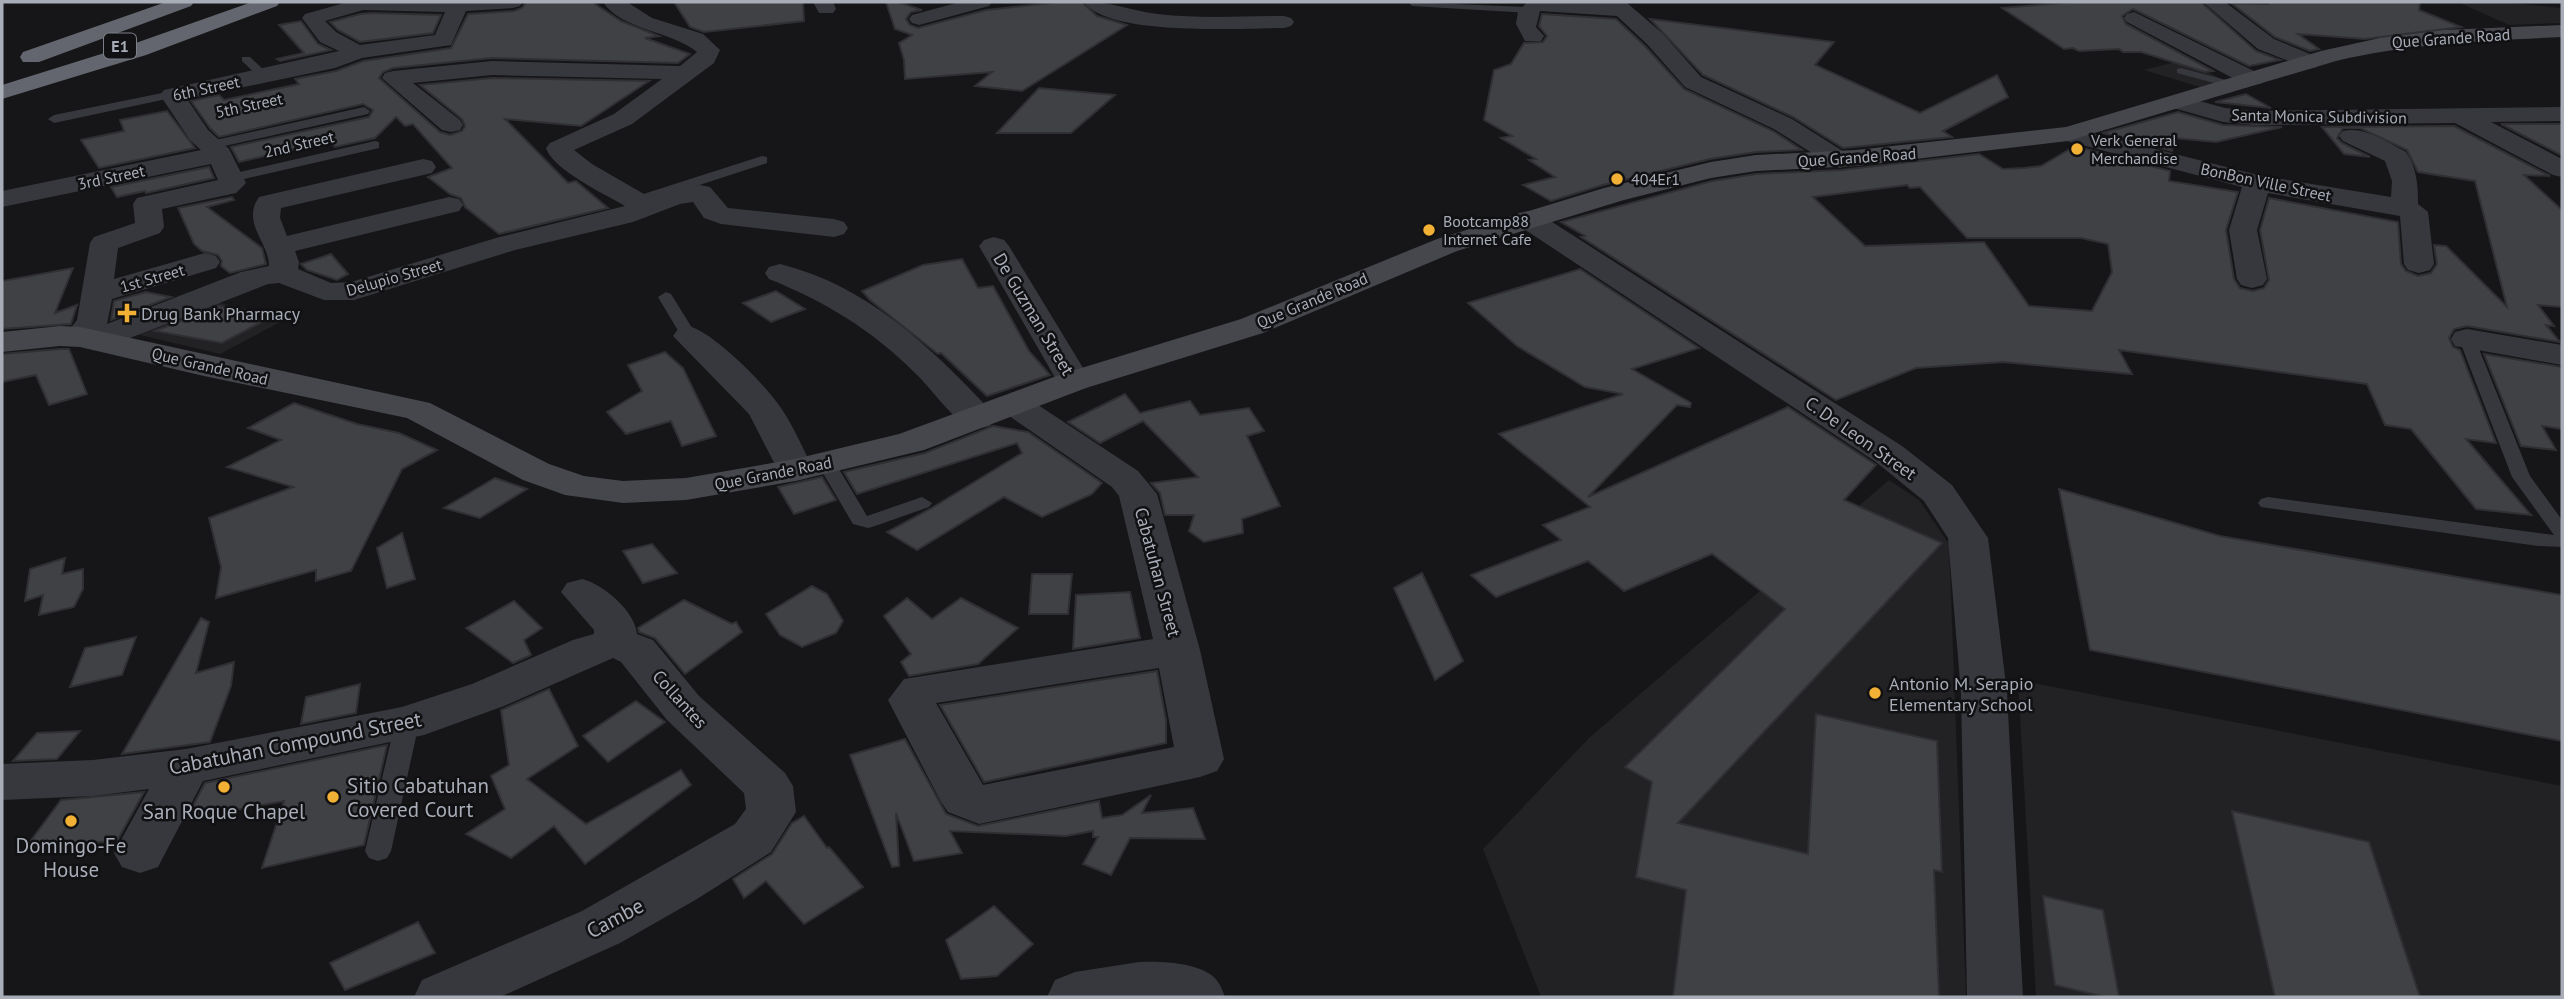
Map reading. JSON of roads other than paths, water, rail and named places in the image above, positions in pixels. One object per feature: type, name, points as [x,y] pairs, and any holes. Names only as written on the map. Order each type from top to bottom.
[{"type":"highway","name":"E1","points":[[122,2],[12,62],[184,2]]},
{"type":"highway","name":"E1","points":[[2,91],[238,2]]},
{"type":"highway","points":[[2,91],[138,50],[270,2]]},
{"type":"main road","name":"Que Grande Road","points":[[2,342],[60,336],[88,338],[418,411],[536,472],[578,488],[623,492],[686,489],[811,467],[911,442],[1074,382],[1231,333],[1447,245],[1614,194],[1711,170],[1756,163],[1840,160],[2068,134],[2309,62],[2380,44],[2414,39],[2562,31]]},
{"type":"street","points":[[355,41],[328,37],[312,18],[314,15],[372,3],[458,6],[513,2]]},
{"type":"street","points":[[613,2],[645,22],[695,39],[709,50],[706,58],[623,119],[559,148],[559,151],[583,170],[641,204]]},
{"type":"street","points":[[654,2],[668,20],[662,27]]},
{"type":"street","points":[[919,19],[982,2]]},
{"type":"street","points":[[1094,2],[1118,14],[1148,20],[1284,22]]},
{"type":"street","points":[[2214,2],[2266,44],[2309,62]]},
{"type":"street","points":[[1533,36],[1526,28],[1529,10],[1543,4],[1619,6],[1655,39],[1693,82],[1783,124],[1840,160]]},
{"type":"street","points":[[380,25],[458,6]]},
{"type":"street","name":"6th Street","points":[[172,96],[335,61],[355,41],[443,40],[458,6]]},
{"type":"street","points":[[2134,18],[2174,41],[2233,85]]},
{"type":"street","points":[[451,125],[393,78],[492,68],[683,74]]},
{"type":"street","points":[[148,204],[232,185],[221,159],[199,135],[172,96]]},
{"type":"street","name":"Santa Monica Subdivision","points":[[2178,102],[2223,115],[2255,118],[2551,114]]},
{"type":"street","points":[[2551,114],[2537,107],[2562,103]]},
{"type":"street","name":"5th Street","points":[[186,118],[212,113]]},
{"type":"street","points":[[2462,117],[2562,169]]},
{"type":"street","name":"BonBon Ville Street","points":[[2068,134],[2258,183],[2404,208]]},
{"type":"street","points":[[2352,136],[2397,157],[2405,181],[2404,208],[2414,212],[2419,264]]},
{"type":"street","name":"3rd Street","points":[[2,199],[221,159]]},
{"type":"street","points":[[279,260],[266,214],[269,204],[288,197],[423,167]]},
{"type":"street","points":[[2252,279],[2243,230],[2258,183]]},
{"type":"street","name":"Delupio Street","points":[[279,260],[324,291],[354,291],[506,244],[623,216],[641,204],[700,193],[714,212],[721,216],[834,228]]},
{"type":"street","points":[[63,211],[141,196],[148,204],[149,227],[104,243],[98,293],[88,338]]},
{"type":"street","points":[[88,338],[252,278],[279,260],[449,205]]},
{"type":"street","name":"C. De Leon Street","points":[[1528,219],[1889,454],[1938,493],[1968,538],[1984,693],[1995,997]]},
{"type":"street","name":"De Guzman Street","points":[[994,246],[1074,382]]},
{"type":"street","name":"1st Street","points":[[98,293],[205,262]]},
{"type":"street","points":[[780,273],[839,298],[883,329],[930,366],[977,418]]},
{"type":"street","points":[[689,336],[727,369],[765,410],[811,467]]},
{"type":"street","points":[[2466,339],[2562,355]]},
{"type":"street","name":"Cabatuhan Street","points":[[1014,404],[1125,479],[1138,494],[1178,650],[1200,759],[979,805],[966,799],[958,789],[911,699],[920,690],[937,685],[1178,650]]},
{"type":"street","points":[[582,592],[615,626],[616,642]]},
{"type":"street","name":"Cabatuhan Compound Street","points":[[2,782],[93,778],[186,767],[407,723],[488,695],[589,650],[616,642]]},
{"type":"street","name":"Collantes","points":[[616,642],[637,651],[683,708],[768,786],[771,812]]},
{"type":"street","points":[[140,853],[186,767]]},
{"type":"street","name":"Cambe","points":[[442,997],[601,927],[678,884],[753,838],[771,812]]},
{"type":"street","points":[[1075,997],[1152,985],[1188,989],[1197,997]]},
{"type":"lane","points":[[1412,3],[1529,10]]},
{"type":"lane","points":[[246,59],[264,76]]},
{"type":"lane","points":[[2185,70],[2233,85],[2172,74],[2185,70]]},
{"type":"lane","name":"6th Street","points":[[54,119],[172,96]]},
{"type":"lane","points":[[221,159],[364,111]]},
{"type":"lane","name":"2nd Street","points":[[221,159],[375,145]]},
{"type":"lane","points":[[641,204],[762,160]]},
{"type":"lane","points":[[666,298],[689,336]]},
{"type":"lane","points":[[2466,339],[2521,477],[2562,533]]},
{"type":"lane","points":[[811,467],[860,520],[868,522],[922,503]]},
{"type":"lane","points":[[2268,503],[2538,540],[2558,542],[2562,539]]},
{"type":"lane","points":[[378,851],[407,723]]},
{"type":"place","name":"Verk General Merchandise","points":[[2077,149]]},
{"type":"place","name":"404Er1","points":[[1617,179]]},
{"type":"place","name":"Bootcamp88 Internet Cafe","points":[[1429,230]]},
{"type":"place","name":"Drug Bank Pharmacy","points":[[127,313]]},
{"type":"place","name":"Antonio M. Serapio Elementary School","points":[[1875,693]]},
{"type":"place","name":"San Roque Chapel","points":[[224,787]]},
{"type":"place","name":"Sitio Cabatuhan Covered Court","points":[[333,797]]},
{"type":"place","name":"Domingo-Fe House","points":[[71,821]]}]
